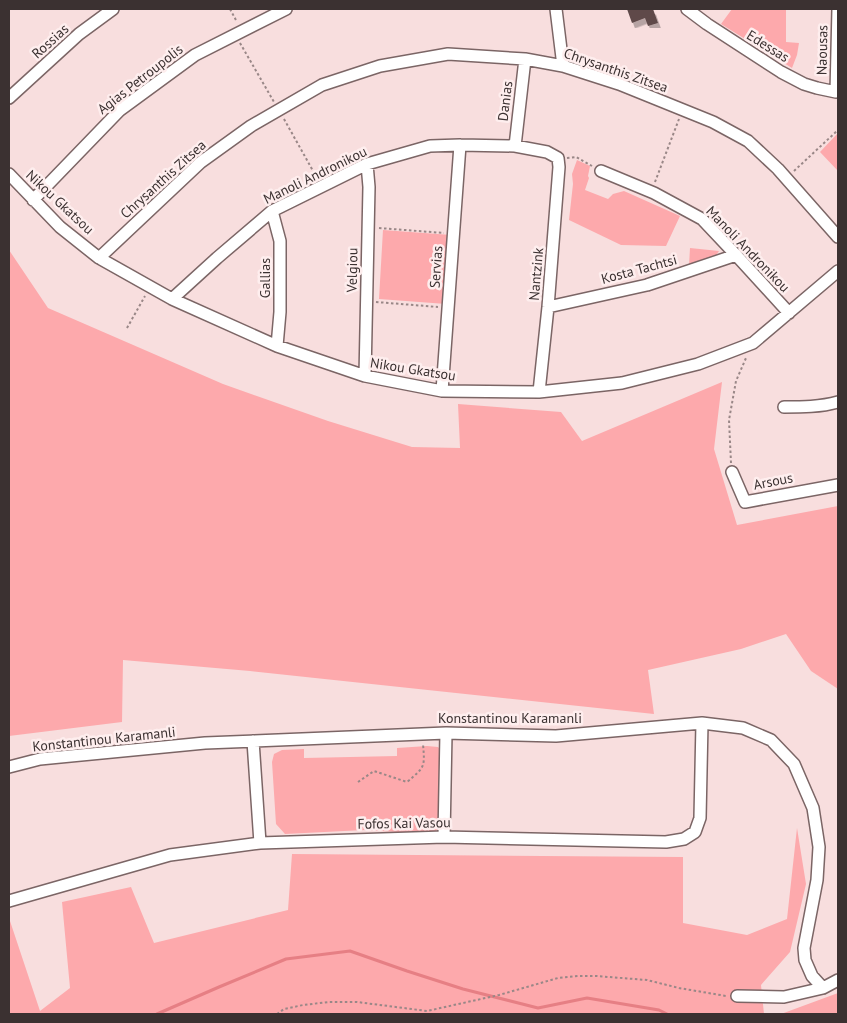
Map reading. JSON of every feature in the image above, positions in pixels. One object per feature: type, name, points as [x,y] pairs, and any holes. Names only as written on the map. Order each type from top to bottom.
[{"type":"street","name":"Rossias","points":[[9,98],[79,34],[113,9]]},
{"type":"street","name":"Agias Petroupolis","points":[[33,200],[120,110],[195,55],[286,9]]},
{"type":"street","points":[[556,9],[563,66]]},
{"type":"street","name":"Edessas","points":[[687,9],[781,72],[804,84],[837,93]]},
{"type":"street","name":"Naousas","points":[[837,93],[838,9]]},
{"type":"street","name":"Chrysanthis Zitsea","points":[[99,258],[201,162],[251,126],[322,85],[380,66],[448,54],[525,59],[563,66],[619,84],[713,122],[748,140],[778,168],[838,237]]},
{"type":"street","name":"Danias","points":[[515,146],[525,59]]},
{"type":"street","name":"Manoli Andronikou","points":[[172,299],[272,211],[367,164],[430,146],[460,145],[515,146],[547,152],[558,158]]},
{"type":"street","name":"Servias","points":[[442,392],[460,145]]},
{"type":"street","name":"Nantzink","points":[[539,392],[548,307],[559,167],[558,158]]},
{"type":"street","name":"Velgiou","points":[[365,376],[369,187],[367,164]]},
{"type":"street","name":"Manoli Andronikou","points":[[601,171],[651,191],[702,219],[789,313]]},
{"type":"street","name":"Nikou Gkatsou","points":[[9,174],[60,227],[99,258],[172,299],[277,346],[365,376],[442,392],[539,392],[622,383],[698,364],[753,344],[838,271]]},
{"type":"street","name":"Gallias","points":[[272,211],[280,241],[280,312],[277,346]]},
{"type":"street","name":"Kosta Tachtsi","points":[[548,307],[647,285],[736,255]]},
{"type":"street","points":[[784,408],[829,405],[838,402]]},
{"type":"street","name":"Arsous","points":[[732,472],[745,502],[838,485]]},
{"type":"street","name":"Konstantinou Karamanli","points":[[9,767],[40,759],[205,743],[422,734],[556,736],[702,723],[743,728],[771,740],[794,764],[813,808],[819,847],[817,880],[804,948],[805,960],[812,976],[822,988]]},
{"type":"street","name":"Fofos Kai Vasou","points":[[9,901],[170,855],[260,843],[444,836],[666,842],[684,839],[695,832],[700,818],[702,723]]},
{"type":"street","points":[[444,836],[446,734]]},
{"type":"street","points":[[253,741],[260,843]]},
{"type":"street","points":[[737,996],[784,997],[822,988],[838,980]]},
{"type":"path","points":[[230,9],[242,31]]},
{"type":"path","points":[[651,191],[683,109]]},
{"type":"path","points":[[787,178],[838,130]]},
{"type":"path","points":[[558,158],[576,157],[601,171]]},
{"type":"path","points":[[368,227],[454,233]]},
{"type":"path","points":[[128,328],[150,287]]},
{"type":"path","points":[[367,301],[448,308]]},
{"type":"path","points":[[732,472],[730,412],[736,381],[753,344]]},
{"type":"path","points":[[358,782],[374,771],[408,782],[422,770],[425,762],[422,734]]},
{"type":"path","points":[[277,1014],[284,1009],[329,1002],[357,1002],[427,1011],[558,978],[578,976],[647,980],[696,991],[737,996]]},
{"type":"shaded area","points":[[732,9],[786,9],[786,42],[799,43],[792,68],[721,24]]},
{"type":"shaded area","points":[[838,133],[838,171],[820,152]]},
{"type":"shaded area","points":[[577,160],[590,166],[585,190],[608,199],[613,194],[624,191],[680,216],[666,246],[621,245],[569,220],[573,184],[572,174]]},
{"type":"shaded area","points":[[383,230],[451,235],[446,304],[379,299]]},
{"type":"shaded area","points":[[690,248],[719,251],[715,257],[689,266]]},
{"type":"shaded area","points":[[9,250],[48,308],[223,384],[328,421],[412,447],[460,448],[458,404],[561,412],[582,441],[722,382],[714,449],[737,525],[838,506],[838,689],[811,671],[786,634],[741,649],[648,670],[654,714],[250,671],[123,660],[122,722],[9,736]]},
{"type":"shaded area","points":[[438,747],[444,754],[441,828],[430,834],[364,830],[285,834],[276,824],[272,762],[274,754],[282,750],[304,749],[304,758],[397,756],[397,748]]},
{"type":"shaded area","points":[[797,828],[806,884],[790,952],[761,985],[764,1014],[9,1014],[9,918],[40,1011],[70,988],[62,902],[131,887],[154,943],[288,910],[292,854],[683,857],[683,923],[747,935],[787,919]]},
{"type":"shaded area","points":[[838,993],[838,1014],[781,1014]]},
{"type":"building","points":[[627,9],[653,9],[658,23],[648,26],[645,18],[632,23]]},
{"type":"waterway","points":[[157,1014],[286,959],[350,951],[463,989],[538,1008],[587,998],[659,1010],[667,1014]]}]
